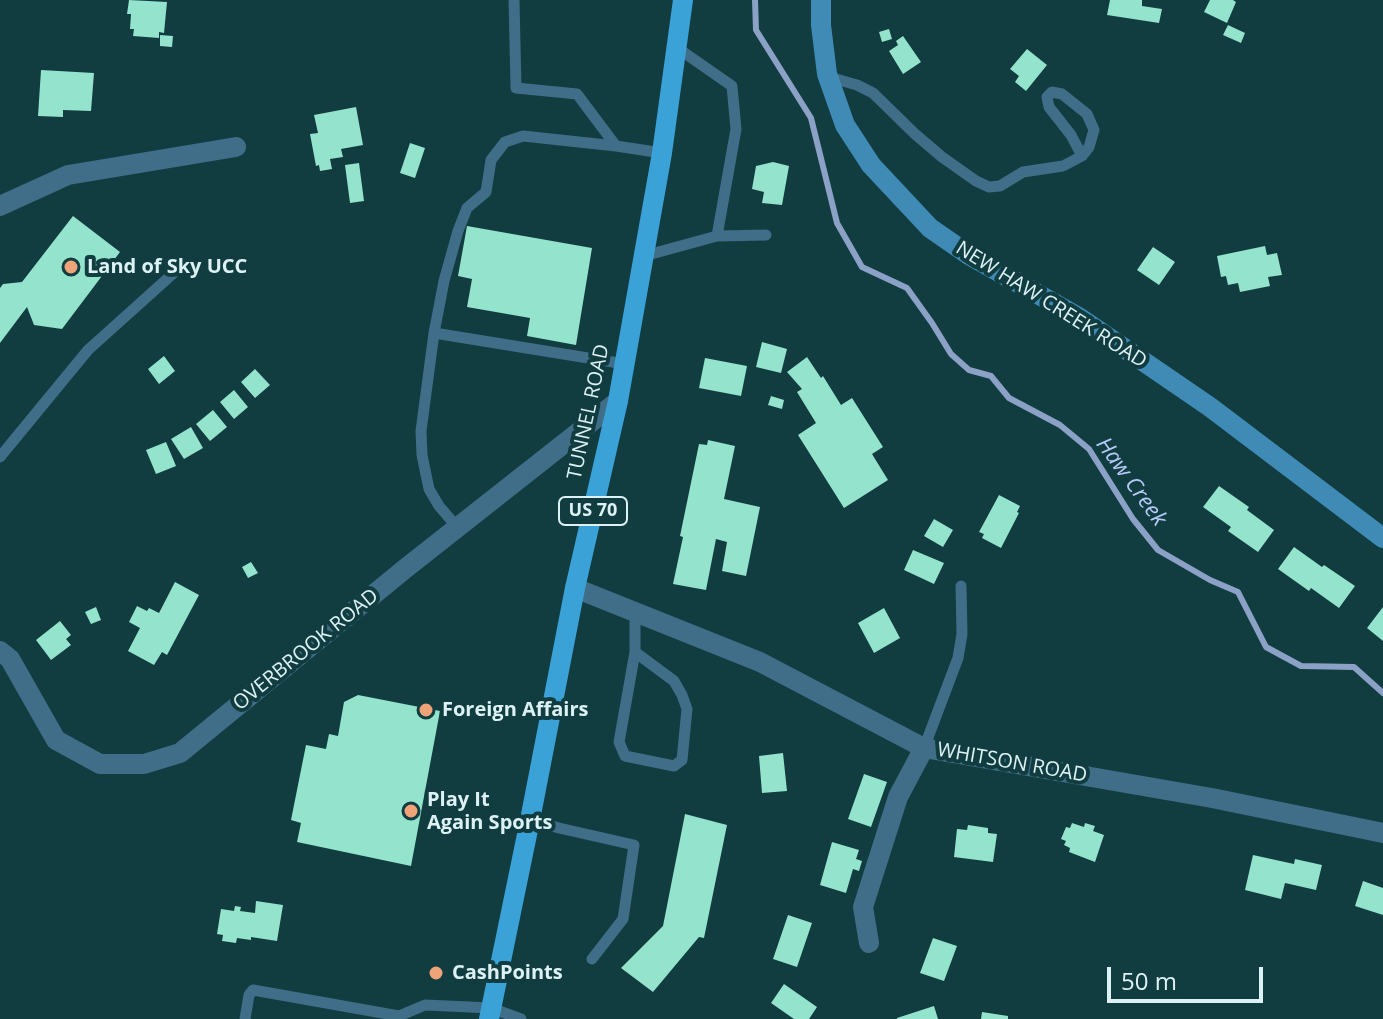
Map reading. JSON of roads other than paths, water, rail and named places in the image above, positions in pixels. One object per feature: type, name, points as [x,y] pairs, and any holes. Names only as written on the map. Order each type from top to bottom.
[{"type":"main road","name":"TUNNEL ROAD","points":[[490,1014],[575,588],[618,401],[662,153],[683,0]]},
{"type":"street","name":"NEW HAW CREEK ROAD","points":[[821,0],[828,76],[845,125],[871,165],[930,228],[969,255],[1080,318],[1197,398],[1383,538]]},
{"type":"street","points":[[0,206],[68,175],[236,147]]},
{"type":"street","name":"OVERBROOK ROAD","points":[[0,651],[10,659],[56,740],[100,764],[144,764],[180,753],[618,401]]},
{"type":"street","name":"WHITSON ROAD","points":[[575,588],[760,662],[924,748],[1212,798],[1383,833]]},
{"type":"street","points":[[869,943],[863,907],[898,797],[924,748]]},
{"type":"lane","points":[[514,0],[516,88],[577,94],[616,146]]},
{"type":"lane","points":[[676,47],[732,86],[736,129],[717,236]]},
{"type":"lane","points":[[828,76],[873,93],[942,157],[989,187],[1000,186],[1023,172],[1063,166],[1082,156],[1089,147],[1094,130],[1087,114],[1062,94],[1052,92],[1047,97],[1049,107],[1071,135],[1082,156]]},
{"type":"lane","points":[[458,528],[429,489],[421,431],[444,281],[467,208],[486,192],[491,160],[505,142],[523,136],[662,153]]},
{"type":"lane","points":[[644,256],[717,236],[766,235]]},
{"type":"lane","points":[[0,457],[88,350],[177,270]]},
{"type":"lane","points":[[434,333],[625,364]]},
{"type":"lane","points":[[924,748],[958,658],[962,634],[961,586]]},
{"type":"lane","points":[[635,611],[635,652],[619,742],[625,756],[674,766],[682,760],[687,709],[674,681],[635,652]]},
{"type":"lane","points":[[530,820],[634,845],[623,919],[592,959]]},
{"type":"lane","points":[[245,1019],[249,995],[253,990],[399,1016],[412,1015],[425,1005],[521,1019]]},
{"type":"waterway","name":"Haw Creek","points":[[755,0],[756,30],[811,118],[837,223],[862,267],[907,288],[951,354],[969,370],[991,376],[1009,398],[1060,425],[1089,449],[1133,519],[1158,550],[1238,592],[1266,647],[1301,666],[1354,667],[1383,693]]},
{"type":"place","name":"Land of Sky UCC","points":[[71,267]]},
{"type":"place","name":"Foreign Affairs","points":[[426,710]]},
{"type":"place","name":"Play It Again Sports","points":[[411,811]]},
{"type":"place","name":"CashPoints","points":[[436,973]]}]
